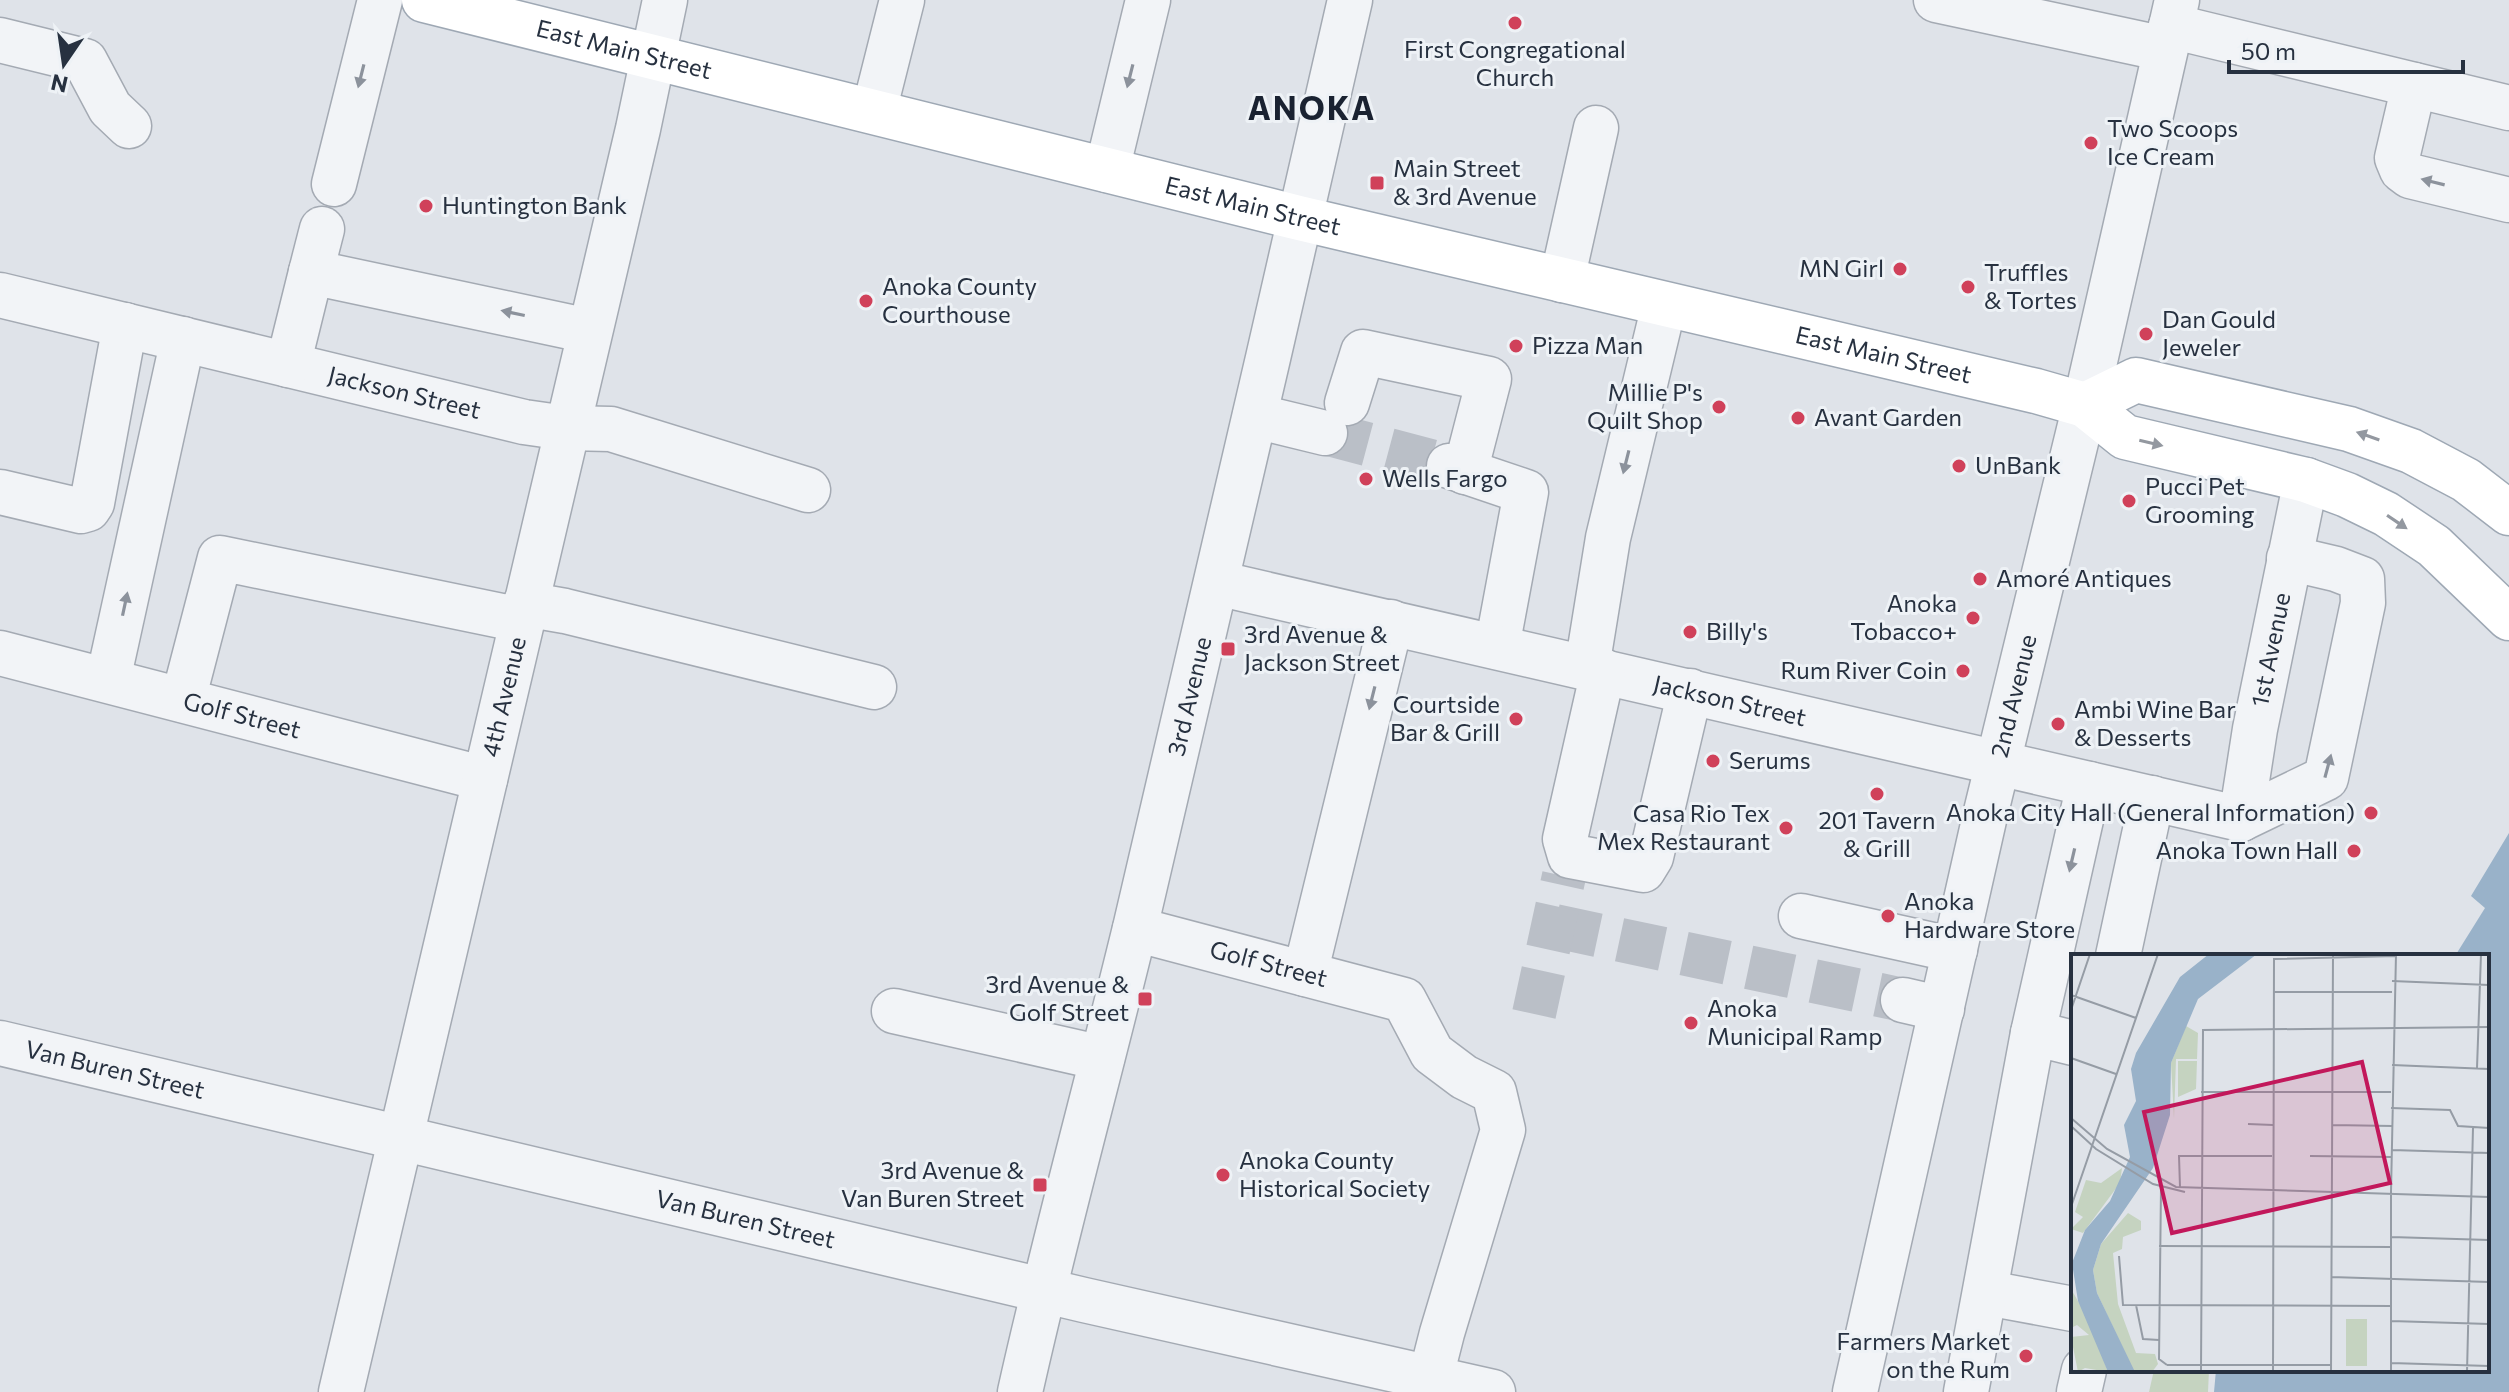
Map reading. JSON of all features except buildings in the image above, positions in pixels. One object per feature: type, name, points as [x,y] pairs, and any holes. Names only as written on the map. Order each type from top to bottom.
[{"type":"main road","name":"East Main Street","points":[[424,0],[1299,218],[2085,405],[2125,437],[2306,480],[2360,501],[2434,546],[2509,618]]},
{"type":"main road","points":[[2085,405],[2136,380],[2349,429],[2411,451],[2466,480],[2509,513]]},
{"type":"street","points":[[334,184],[380,0]]},
{"type":"street","name":"4th Avenue","points":[[341,1392],[665,0]]},
{"type":"street","points":[[874,111],[902,0]]},
{"type":"street","points":[[1107,170],[1148,0]]},
{"type":"street","points":[[1936,0],[2171,25],[2509,108]]},
{"type":"street","name":"3rd Avenue","points":[[1020,1392],[1042,1289],[1135,929],[1217,583],[1344,1]]},
{"type":"street","name":"2nd Avenue","points":[[1855,1392],[1922,1004],[1955,950],[2085,405],[2171,25]]},
{"type":"street","points":[[0,40],[85,61],[110,108],[129,126]]},
{"type":"street","points":[[2414,85],[2397,158],[2402,170],[2410,176],[2509,200]]},
{"type":"street","points":[[1562,280],[1596,128]]},
{"type":"street","points":[[288,365],[322,229]]},
{"type":"street","points":[[311,272],[589,331]]},
{"type":"street","name":"Jackson Street","points":[[0,295],[524,422],[566,428],[611,429],[808,490]]},
{"type":"street","points":[[1664,305],[1608,538],[1595,669],[1565,839],[1567,866],[1643,870],[1651,857],[1690,691]]},
{"type":"street","points":[[0,492],[81,511],[88,509],[92,503],[125,325]]},
{"type":"street","points":[[108,680],[183,339]]},
{"type":"street","points":[[1255,416],[1336,418],[1363,352],[1489,379],[1457,469],[1526,492],[1497,647]]},
{"type":"street","name":"1st Avenue","points":[[2241,819],[2255,729],[2306,480]]},
{"type":"street","points":[[183,700],[220,558],[523,612],[565,611],[874,687]]},
{"type":"street","points":[[2241,819],[2326,778],[2363,603],[2362,579],[2336,569],[2289,558]]},
{"type":"street","name":"Jackson Street","points":[[1217,583],[2241,819]]},
{"type":"street","points":[[1305,974],[1391,622]]},
{"type":"street","name":"Golf Street","points":[[0,653],[485,779]]},
{"type":"street","points":[[1966,1392],[1987,1293],[2053,1038],[2089,784]]},
{"type":"street","points":[[2118,954],[2152,798]]},
{"type":"street","points":[[1801,916],[1955,950]]},
{"type":"street","name":"Golf Street","points":[[1135,929],[1404,1000],[1432,1053],[1464,1077],[1494,1092],[1503,1130],[1428,1385]]},
{"type":"street","points":[[894,1011],[1102,1058]]},
{"type":"street","name":"Van Buren Street","points":[[0,1043],[1042,1289],[1428,1385],[1493,1392]]},
{"type":"street","points":[[1987,1293],[2071,1309]]},
{"type":"street","points":[[2079,1392],[2084,1372]]},
{"type":"green space","points":[[2154,1372],[2209,1372],[2208,1392],[2149,1392]]},
{"type":"water","points":[[2509,833],[2509,1392],[2214,1392],[2216,1372],[2489,1372],[2489,954],[2456,954],[2485,908],[2471,896]]},
{"type":"tunnel","points":[[1325,433],[1449,466]]},
{"type":"tunnel","points":[[1534,1014],[1564,876]]},
{"type":"tunnel","points":[[1555,926],[1903,1000]]},
{"type":"place","name":"First Congregational Church","points":[[1515,23]]},
{"type":"place","name":"Two Scoops Ice Cream","points":[[2091,143]]},
{"type":"place","name":"Main Street & 3rd Avenue","points":[[1377,183]]},
{"type":"place","name":"Huntington Bank","points":[[426,206]]},
{"type":"place","name":"MN Girl","points":[[1900,269]]},
{"type":"place","name":"Truffles & Tortes","points":[[1968,287]]},
{"type":"place","name":"Anoka County Courthouse","points":[[866,301]]},
{"type":"place","name":"Dan Gould Jeweler","points":[[2146,334]]},
{"type":"place","name":"Pizza Man","points":[[1516,346]]},
{"type":"place","name":"Millie P's Quilt Shop","points":[[1719,407]]},
{"type":"place","name":"Avant Garden","points":[[1798,418]]},
{"type":"place","name":"UnBank","points":[[1959,466]]},
{"type":"place","name":"Wells Fargo","points":[[1366,479]]},
{"type":"place","name":"Pucci Pet Grooming","points":[[2129,501]]},
{"type":"place","name":"Amoré Antiques","points":[[1980,579]]},
{"type":"place","name":"Anoka Tobacco+","points":[[1973,618]]},
{"type":"place","name":"Billy's","points":[[1690,632]]},
{"type":"place","name":"3rd Avenue & Jackson Street","points":[[1228,649]]},
{"type":"place","name":"Rum River Coin","points":[[1963,671]]},
{"type":"place","name":"Courtside Bar & Grill","points":[[1516,719]]},
{"type":"place","name":"Ambi Wine Bar & Desserts","points":[[2058,724]]},
{"type":"place","name":"Serums","points":[[1713,761]]},
{"type":"place","name":"201 Tavern & Grill","points":[[1877,794]]},
{"type":"place","name":"Anoka City Hall (General Information)","points":[[2371,813]]},
{"type":"place","name":"Casa Rio Tex Mex Restaurant","points":[[1786,828]]},
{"type":"place","name":"Anoka Town Hall","points":[[2354,851]]},
{"type":"place","name":"Anoka Hardware Store","points":[[1888,916]]},
{"type":"place","name":"3rd Avenue & Golf Street","points":[[1145,999]]},
{"type":"place","name":"Anoka Municipal Ramp","points":[[1691,1023]]},
{"type":"place","name":"Anoka County Historical Society","points":[[1223,1175]]},
{"type":"place","name":"3rd Avenue & Van Buren Street","points":[[1040,1185]]},
{"type":"place","name":"Farmers Market on the Rum","points":[[2026,1356]]},
{"type":"district","name":"ANOKA","points":[[1312,109]]}]
